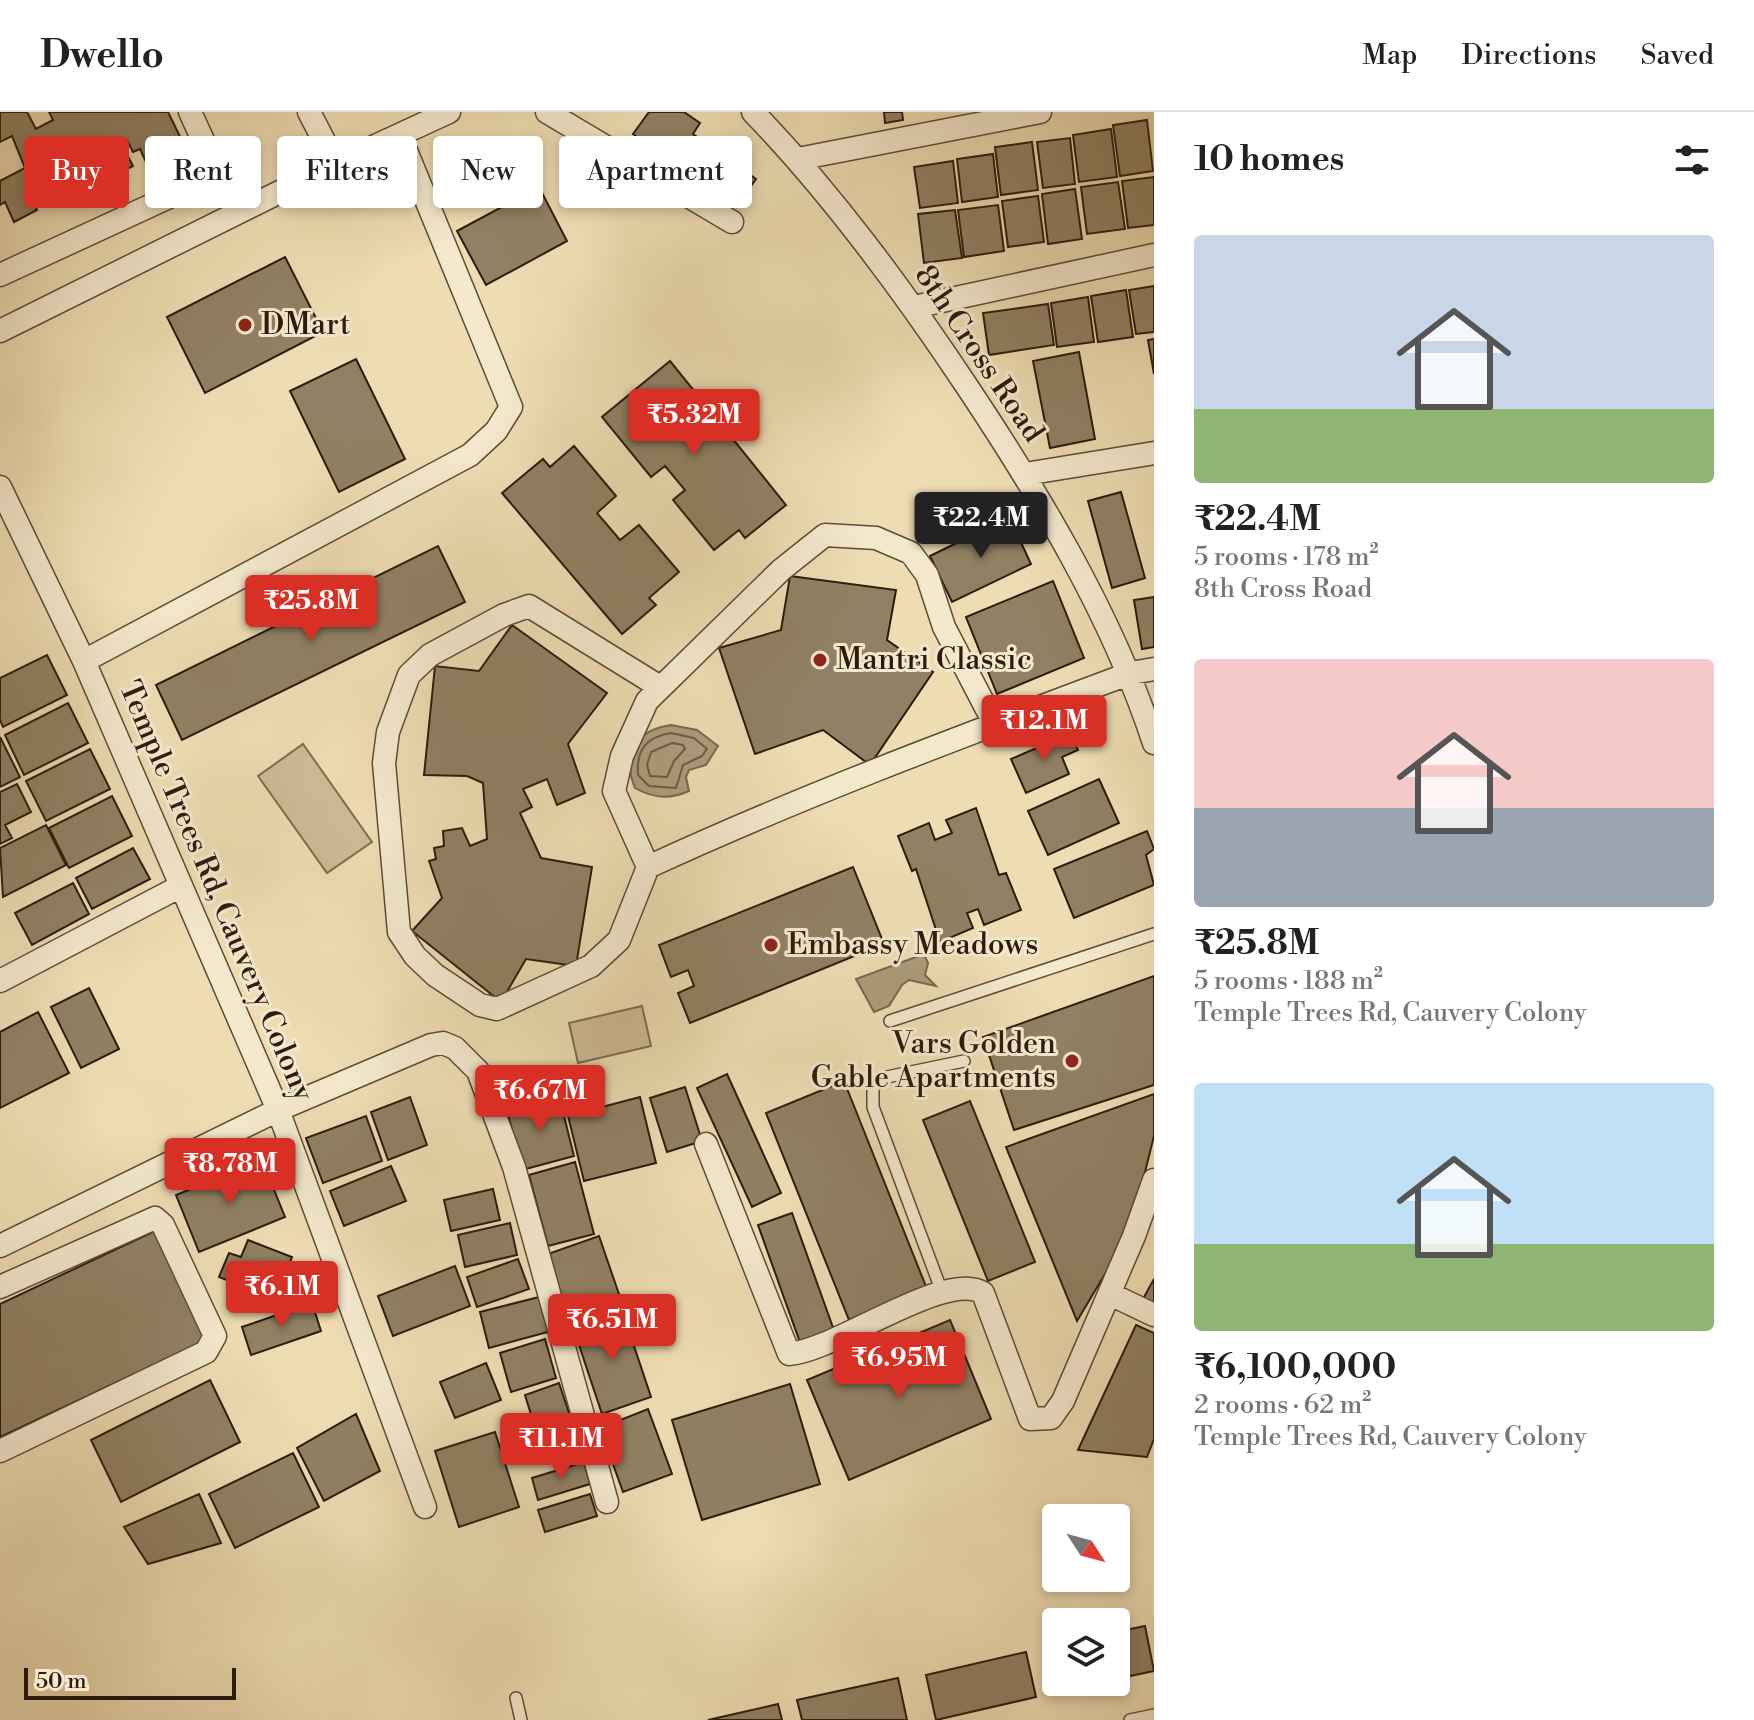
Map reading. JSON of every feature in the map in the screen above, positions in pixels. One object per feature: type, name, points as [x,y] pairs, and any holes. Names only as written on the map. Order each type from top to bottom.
[{"type":"street","points":[[0,275],[180,192],[205,169],[207,149],[190,112]]},
{"type":"street","points":[[309,112],[321,136]]},
{"type":"street","points":[[400,136],[449,112]]},
{"type":"street","points":[[547,112],[732,222]]},
{"type":"street","name":"8th Cross Road","points":[[753,112],[798,159],[914,307],[1025,474],[1131,673],[1154,743]]},
{"type":"street","points":[[798,159],[1040,112]]},
{"type":"street","points":[[84,661],[470,455],[496,431],[511,407],[417,178]]},
{"type":"street","points":[[0,331],[277,193]]},
{"type":"street","points":[[914,307],[1154,255]]},
{"type":"street","points":[[1025,474],[1154,453]]},
{"type":"street","name":"Temple Trees Rd, Cauvery Colony","points":[[0,487],[84,661],[278,1110],[425,1507]]},
{"type":"street","points":[[648,867],[614,791],[627,746],[647,701],[781,570],[825,535],[876,538],[911,553],[927,575],[944,627],[994,723]]},
{"type":"street","points":[[660,687],[529,606],[504,615],[430,655],[409,675],[388,732],[384,763],[399,932],[415,956],[480,1005],[497,1009],[591,966],[619,940],[648,867],[765,814],[994,723],[1131,673],[1154,669]]},
{"type":"street","points":[[0,981],[181,886]]},
{"type":"street","points":[[0,1246],[278,1110],[431,1045],[443,1043],[455,1048],[478,1071],[519,1182],[607,1502]]},
{"type":"street","points":[[706,1144],[789,1354],[942,1292],[966,1287],[983,1293],[1030,1419],[1051,1418],[1057,1412],[1110,1294],[1146,1226],[1154,1180]]},
{"type":"street","points":[[0,1287],[155,1218],[163,1225],[215,1330],[206,1352],[0,1451]]},
{"type":"street","points":[[1110,1294],[1154,1315]]},
{"type":"lane","points":[[890,1021],[1154,934]]},
{"type":"lane","points":[[942,1292],[873,1107],[873,1088],[882,1078],[964,1061]]},
{"type":"lane","points":[[516,1698],[521,1720]]},
{"type":"lane","points":[[1130,1720],[1154,1715]]},
{"type":"shaded area","points":[[303,744],[372,842],[327,873],[258,776]]},
{"type":"shaded area","points":[[642,1006],[651,1046],[578,1063],[569,1023]]},
{"type":"water","points":[[671,725],[697,730],[718,746],[706,765],[689,770],[686,777],[689,791],[668,797],[648,794],[635,788],[631,776],[631,754],[649,732]]},
{"type":"water","points":[[924,954],[928,963],[925,975],[936,986],[909,980],[902,985],[889,1006],[874,1012],[856,979]]},
{"type":"building","points":[[0,112],[27,112],[36,129],[53,120],[49,112],[168,112],[180,136],[145,136],[145,160],[140,149],[133,152],[129,136],[24,136],[24,166],[12,136],[0,142]]},
{"type":"building","points":[[649,112],[684,112],[700,123],[693,134],[696,136],[633,134]]},
{"type":"building","points":[[884,112],[902,112],[903,120],[885,123]]},
{"type":"building","points":[[1147,120],[1153,171],[1120,176],[1113,125]]},
{"type":"building","points":[[1111,129],[1117,177],[1079,182],[1073,135]]},
{"type":"building","points":[[1070,138],[1075,184],[1043,188],[1037,142]]},
{"type":"building","points":[[1032,142],[1038,190],[1001,195],[995,147]]},
{"type":"building","points":[[993,154],[998,197],[962,202],[957,159]]},
{"type":"building","points":[[953,161],[958,203],[920,208],[914,167]]},
{"type":"building","points":[[24,169],[24,208],[37,210],[14,222],[5,202],[0,205],[0,181]]},
{"type":"building","points":[[1154,177],[1154,225],[1128,228],[1122,181]]},
{"type":"building","points":[[1118,182],[1125,229],[1087,234],[1081,187]]},
{"type":"building","points":[[1075,189],[1082,239],[1048,244],[1042,194]]},
{"type":"building","points":[[543,195],[567,241],[486,285],[457,231],[500,208],[543,208]]},
{"type":"building","points":[[1038,196],[1044,242],[1008,247],[1002,201]]},
{"type":"building","points":[[998,205],[1004,251],[964,257],[958,210]]},
{"type":"building","points":[[955,210],[962,258],[924,263],[918,214]]},
{"type":"building","name":"DMart","points":[[285,257],[323,332],[205,393],[167,317]]},
{"type":"building","points":[[1154,286],[1154,332],[1136,334],[1129,290]]},
{"type":"building","points":[[1126,290],[1133,337],[1098,342],[1091,296]]},
{"type":"building","points":[[1088,297],[1094,342],[1057,347],[1051,303]]},
{"type":"building","points":[[1048,304],[1054,345],[989,355],[983,313]]},
{"type":"building","points":[[1154,339],[1154,374],[1148,340]]},
{"type":"building","points":[[1079,352],[1095,439],[1050,448],[1033,361]]},
{"type":"building","points":[[356,359],[405,459],[339,492],[290,391]]},
{"type":"building","points":[[670,361],[786,505],[745,538],[739,530],[714,550],[673,500],[685,490],[665,466],[651,477],[602,417]]},
{"type":"building","points":[[574,446],[616,496],[597,513],[620,540],[639,525],[679,572],[649,598],[656,605],[622,634],[502,493],[543,459],[550,467]]},
{"type":"building","points":[[1121,492],[1145,578],[1112,588],[1088,501]]},
{"type":"building","points":[[1009,517],[1031,564],[952,602],[930,556]]},
{"type":"building","points":[[438,546],[465,602],[182,740],[156,685]]},
{"type":"building","name":"Mantri Classic","points":[[790,576],[896,590],[887,640],[933,672],[870,765],[823,730],[755,754],[719,648],[781,630]]},
{"type":"building","points":[[1053,581],[1084,658],[997,694],[966,617]]},
{"type":"building","points":[[1154,597],[1154,647],[1142,649],[1134,600]]},
{"type":"building","points":[[512,625],[607,693],[568,744],[585,793],[557,805],[547,779],[523,789],[532,807],[520,813],[541,858],[592,867],[576,966],[526,959],[501,1002],[412,931],[442,898],[429,861],[436,859],[434,848],[444,846],[443,831],[462,828],[470,846],[487,839],[483,783],[467,776],[424,775],[435,666],[479,671]]},
{"type":"building","points":[[47,655],[67,695],[3,727],[0,720],[0,678]]},
{"type":"building","points":[[68,703],[88,743],[24,775],[5,735]]},
{"type":"building","points":[[1071,733],[1078,750],[1062,757],[1069,774],[1026,793],[1011,759]]},
{"type":"building","points":[[0,737],[20,777],[0,787]]},
{"type":"building","points":[[90,749],[110,789],[46,821],[26,781]]},
{"type":"building","points":[[1099,779],[1119,823],[1048,855],[1028,811]]},
{"type":"building","points":[[17,784],[31,812],[5,825],[12,838],[0,844],[0,792]]},
{"type":"building","points":[[112,796],[132,836],[69,868],[49,828]]},
{"type":"building","points":[[976,808],[999,875],[1006,873],[1021,910],[984,925],[978,909],[967,913],[973,928],[940,942],[916,869],[912,871],[898,836],[929,823],[935,840],[952,833],[946,820]]},
{"type":"building","points":[[46,825],[66,865],[3,897],[0,848]]},
{"type":"building","points":[[1147,831],[1154,849],[1146,855],[1154,885],[1074,918],[1054,869]]},
{"type":"building","points":[[133,848],[150,879],[92,909],[76,878]]},
{"type":"building","name":"Embassy Meadows","points":[[853,867],[884,944],[690,1023],[678,993],[694,986],[688,970],[671,977],[659,945]]},
{"type":"building","points":[[73,883],[89,914],[32,945],[15,913]]},
{"type":"building","name":"Vars Golden Gable Apartments","points":[[1154,976],[1154,1085],[1014,1130],[983,1037]]},
{"type":"building","points":[[89,988],[119,1049],[81,1068],[51,1007]]},
{"type":"building","points":[[38,1012],[69,1073],[0,1108],[0,1032]]},
{"type":"building","points":[[727,1074],[781,1193],[752,1207],[697,1088]]},
{"type":"building","points":[[844,1081],[927,1289],[849,1320],[766,1113]]},
{"type":"building","points":[[685,1087],[702,1141],[667,1152],[650,1098]]},
{"type":"building","points":[[1154,1094],[1154,1136],[1130,1232],[1077,1321],[1006,1147]]},
{"type":"building","points":[[559,1096],[574,1156],[522,1170],[507,1110]]},
{"type":"building","points":[[410,1097],[427,1145],[388,1160],[371,1112]]},
{"type":"building","points":[[640,1097],[656,1163],[584,1181],[568,1116]]},
{"type":"building","points":[[970,1101],[1035,1262],[988,1281],[923,1120]]},
{"type":"building","points":[[366,1116],[382,1161],[323,1183],[306,1138]]},
{"type":"building","points":[[262,1160],[285,1217],[199,1252],[176,1195]]},
{"type":"building","points":[[575,1162],[594,1234],[548,1246],[529,1175]]},
{"type":"building","points":[[391,1166],[406,1201],[344,1226],[330,1191]]},
{"type":"building","points":[[493,1189],[500,1220],[451,1231],[444,1200]]},
{"type":"building","points":[[792,1213],[836,1336],[802,1348],[758,1225]]},
{"type":"building","points":[[510,1223],[517,1255],[465,1267],[458,1235]]},
{"type":"building","points":[[159,1229],[209,1339],[0,1437],[0,1304]]},
{"type":"building","points":[[599,1236],[622,1303],[568,1322],[545,1255]]},
{"type":"building","points":[[248,1240],[292,1257],[275,1299],[219,1277],[229,1253],[241,1257]]},
{"type":"building","points":[[518,1259],[529,1289],[477,1307],[467,1277]]},
{"type":"building","points":[[455,1266],[470,1306],[393,1336],[378,1296]]},
{"type":"building","points":[[1154,1279],[1154,1303],[1143,1299]]},
{"type":"building","points":[[547,1295],[555,1330],[489,1348],[480,1312]]},
{"type":"building","points":[[312,1303],[321,1331],[251,1355],[242,1327]]},
{"type":"building","points":[[622,1310],[651,1397],[602,1414],[573,1327]]},
{"type":"building","points":[[950,1320],[991,1419],[849,1480],[807,1380]]},
{"type":"building","points":[[1136,1325],[1154,1333],[1154,1439],[1147,1457],[1078,1450]]},
{"type":"building","points":[[545,1339],[556,1378],[511,1392],[500,1353]]},
{"type":"building","points":[[486,1363],[501,1400],[455,1418],[440,1382]]},
{"type":"building","points":[[210,1380],[240,1442],[121,1502],[91,1440]]},
{"type":"building","points":[[559,1383],[573,1425],[538,1437],[525,1395]]},
{"type":"building","points":[[790,1384],[820,1484],[702,1520],[672,1420]]},
{"type":"building","points":[[648,1409],[672,1474],[623,1492],[600,1428]]},
{"type":"building","points":[[356,1414],[380,1471],[324,1501],[297,1448]]},
{"type":"building","points":[[495,1432],[519,1507],[459,1527],[435,1451]]},
{"type":"building","points":[[293,1453],[319,1507],[235,1548],[209,1494]]},
{"type":"building","points":[[584,1462],[590,1484],[538,1500],[532,1478]]},
{"type":"building","points":[[199,1494],[221,1543],[148,1564],[124,1527]]},
{"type":"building","points":[[590,1494],[597,1516],[545,1532],[538,1510]]},
{"type":"building","points":[[1145,1626],[1154,1671],[1130,1676],[1130,1629]]},
{"type":"building","points":[[1026,1652],[1036,1697],[936,1720],[926,1675]]},
{"type":"building","points":[[898,1678],[907,1720],[802,1720],[797,1700]]},
{"type":"building","points":[[778,1704],[782,1720],[708,1720]]},
{"type":"place","name":"DMart","points":[[245,325]]},
{"type":"place","name":"Mantri Classic","points":[[820,660]]},
{"type":"place","name":"Embassy Meadows","points":[[771,945]]},
{"type":"place","name":"Vars Golden Gable Apartments","points":[[1072,1061]]}]
